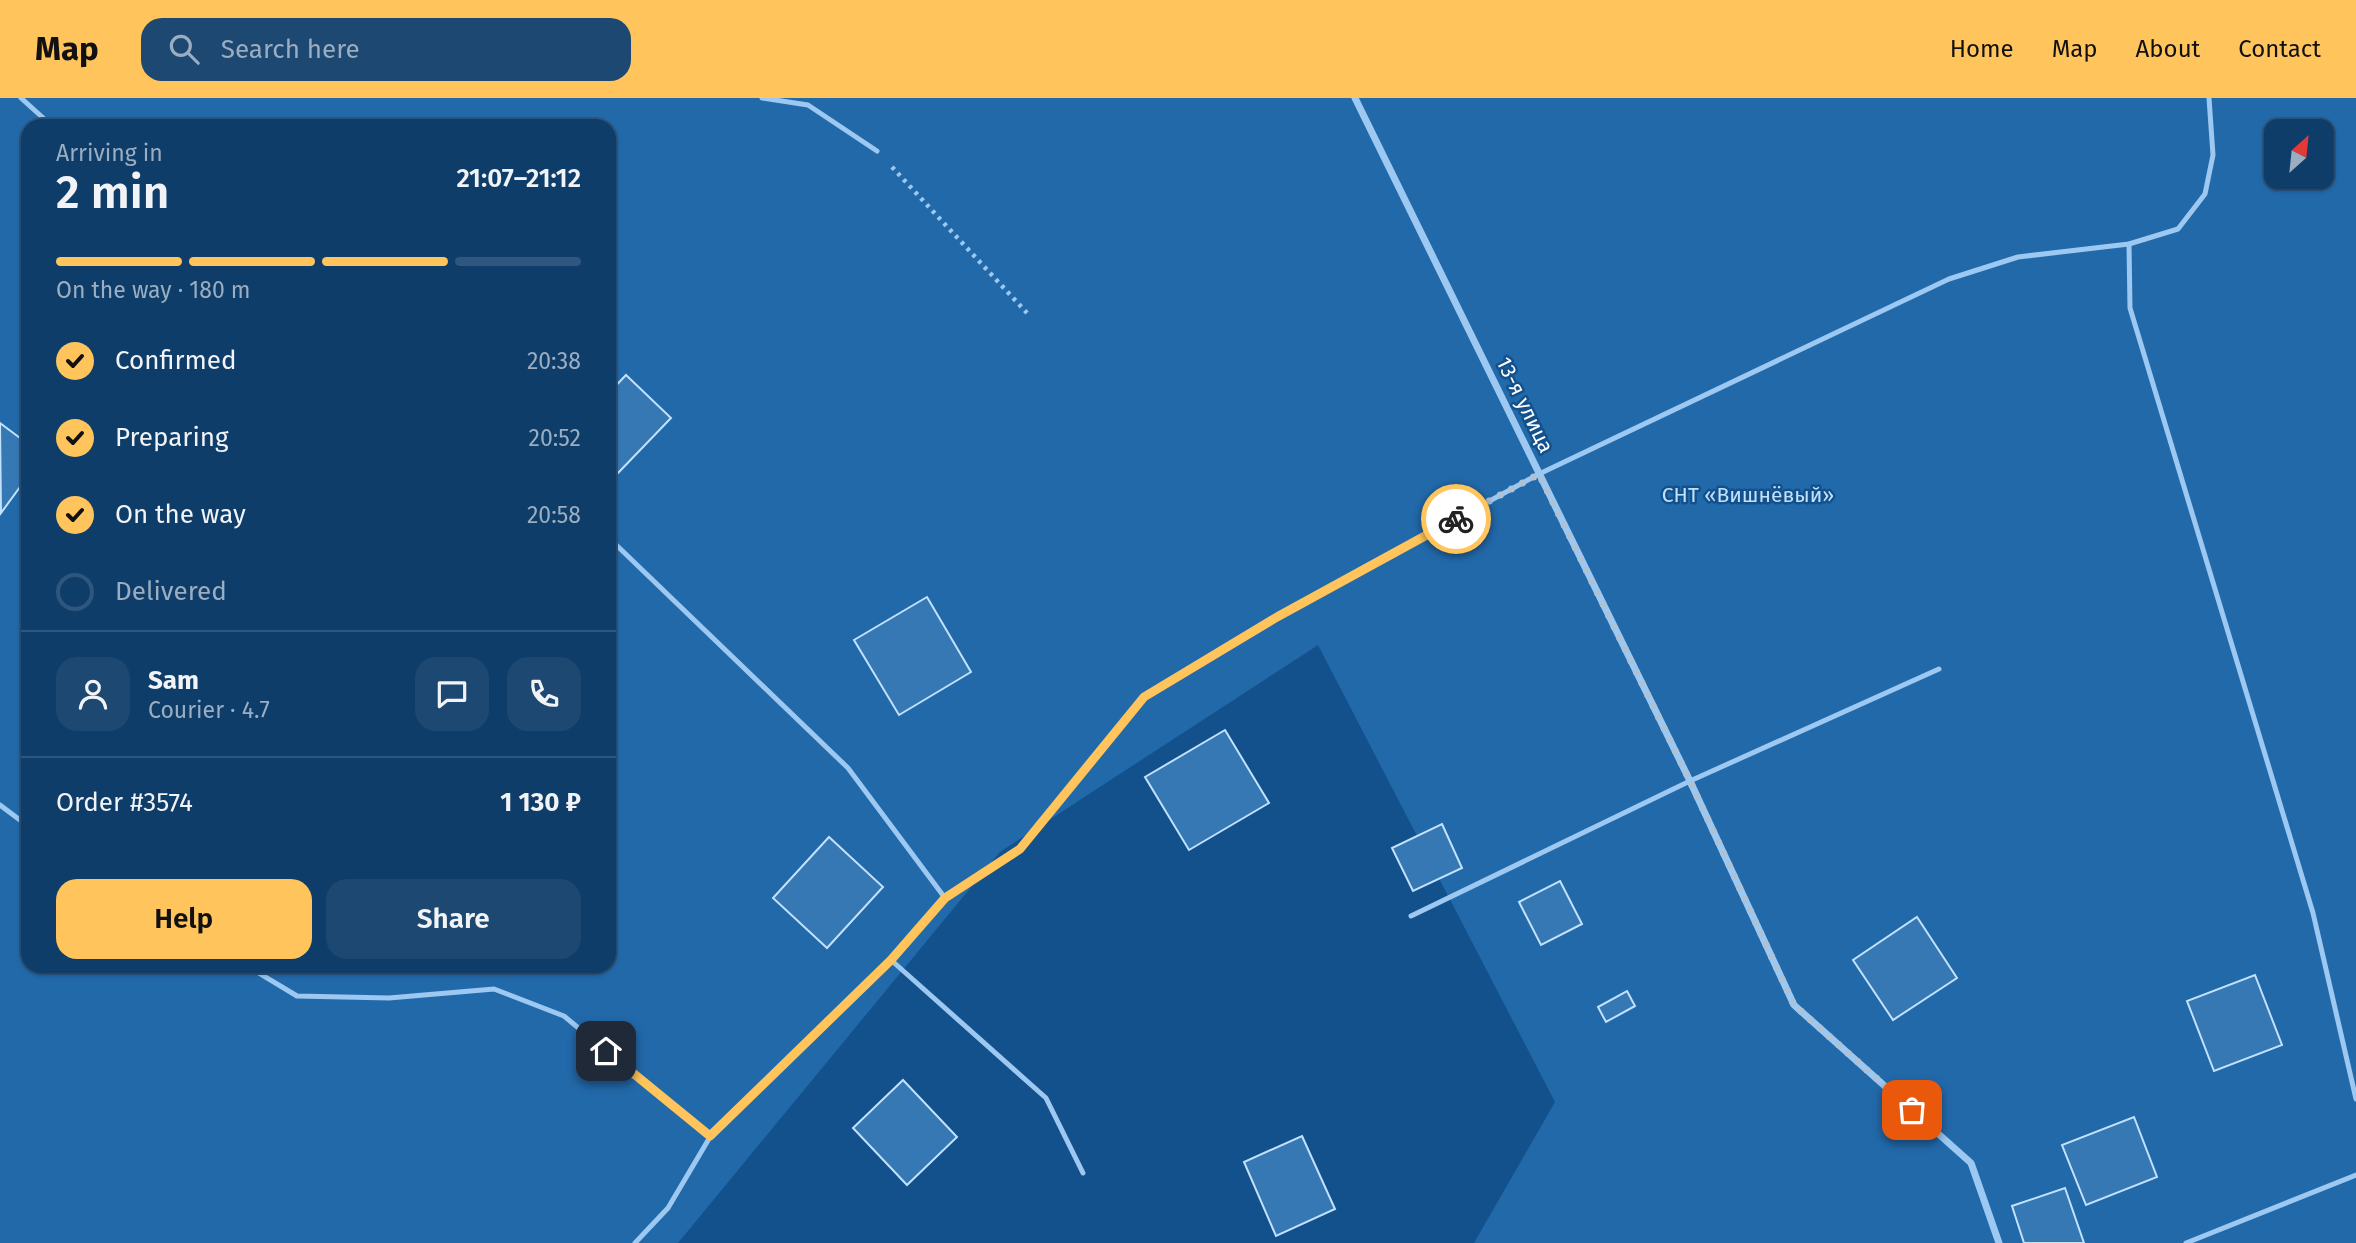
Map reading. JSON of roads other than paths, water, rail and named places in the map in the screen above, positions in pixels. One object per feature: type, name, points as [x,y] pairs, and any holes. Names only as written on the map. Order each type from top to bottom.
[{"type":"street","name":"13-я улица","points":[[1355,98],[1690,781],[1794,1005],[1971,1163],[1999,1243]]},
{"type":"lane","points":[[21,98],[44,119]]},
{"type":"lane","points":[[762,98],[808,105],[877,151]]},
{"type":"lane","points":[[808,105],[812,98]]},
{"type":"lane","points":[[635,1243],[668,1208],[710,1136],[891,960],[945,898],[1020,849],[1144,697],[1277,617],[1539,474],[1949,279],[2018,257],[2129,244],[2178,229],[2205,194],[2213,155],[2209,98]]},
{"type":"lane","points":[[2129,244],[2130,308],[2313,913],[2356,1098]]},
{"type":"lane","points":[[616,545],[848,768],[945,898]]},
{"type":"lane","points":[[1411,916],[1690,781],[1939,669]]},
{"type":"lane","points":[[0,805],[21,820]]},
{"type":"lane","points":[[891,960],[1046,1098],[1083,1173]]},
{"type":"lane","points":[[259,973],[297,996],[389,998],[494,989],[564,1016],[710,1136]]},
{"type":"lane","points":[[2186,1243],[2356,1175]]},
{"type":"park label","name":"СНТ «Вишнёвый»","points":[[1748,495]]}]
